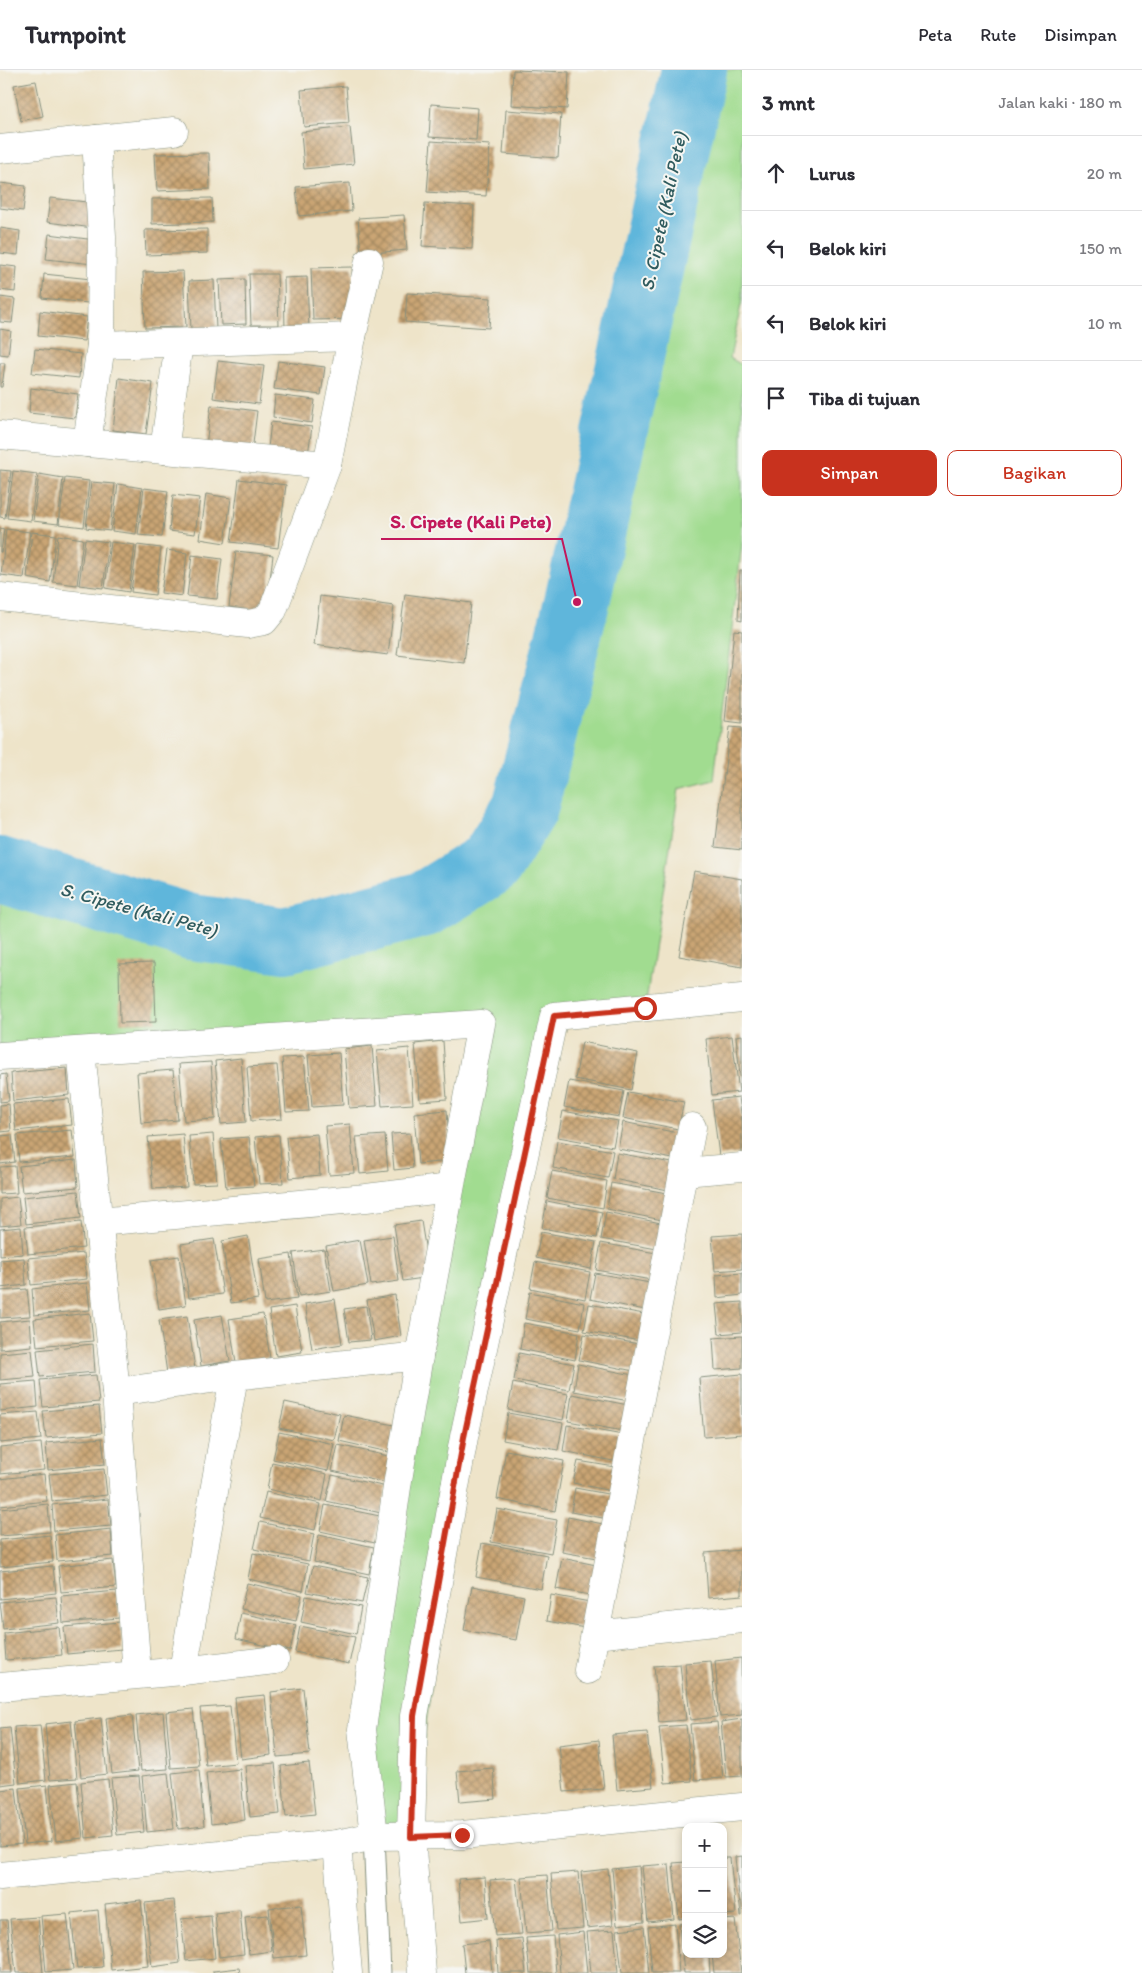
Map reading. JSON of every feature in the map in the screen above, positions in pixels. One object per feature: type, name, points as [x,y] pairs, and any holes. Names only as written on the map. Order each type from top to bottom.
[{"type":"street","points":[[0,149],[174,131]]},
{"type":"street","points":[[87,443],[101,345],[102,237],[96,139]]},
{"type":"street","points":[[0,598],[248,624],[264,621],[272,610],[327,465],[369,261]]},
{"type":"street","points":[[101,345],[352,337]]},
{"type":"street","points":[[164,450],[179,343]]},
{"type":"street","points":[[0,435],[327,465]]},
{"type":"street","points":[[422,1973],[411,1837],[416,1707],[464,1437],[554,1016],[742,998]]},
{"type":"street","points":[[0,1056],[481,1024],[418,1356],[362,1729],[374,1836]]},
{"type":"street","points":[[81,1051],[116,1392],[137,1674]]},
{"type":"street","points":[[588,1670],[692,1127]]},
{"type":"street","points":[[684,1172],[742,1168]]},
{"type":"street","points":[[98,1222],[450,1188]]},
{"type":"street","points":[[116,1392],[234,1376],[418,1356]]},
{"type":"street","points":[[183,1671],[234,1376]]},
{"type":"street","points":[[595,1635],[742,1619]]},
{"type":"street","points":[[0,1687],[183,1671],[275,1660]]},
{"type":"street","points":[[0,1876],[337,1844],[374,1836],[462,1835],[742,1807]]},
{"type":"street","points":[[337,1844],[348,1973]]},
{"type":"lane","points":[[374,1836],[380,1973]]},
{"type":"green space","points":[[692,70],[742,70],[742,300],[730,358],[742,365],[742,543],[714,780],[679,789],[645,1008],[554,1017],[464,1437],[411,1837],[374,1836],[362,1729],[481,1024],[0,1055],[0,870],[157,917],[285,940],[425,904],[491,863],[525,808]]},
{"type":"building","points":[[513,70],[569,72],[567,109],[511,105]]},
{"type":"building","points":[[36,81],[43,116],[21,121],[14,85]]},
{"type":"building","points":[[346,86],[349,123],[304,127],[301,90]]},
{"type":"building","points":[[431,104],[478,108],[476,140],[429,137]]},
{"type":"building","points":[[506,110],[561,114],[558,158],[503,154]]},
{"type":"building","points":[[350,127],[354,164],[304,169],[301,132]]},
{"type":"building","points":[[431,141],[490,145],[486,196],[427,192]]},
{"type":"building","points":[[209,153],[210,189],[157,191],[155,154]]},
{"type":"building","points":[[0,183],[26,186],[23,211],[0,208]]},
{"type":"building","points":[[350,183],[352,211],[299,216],[296,187]]},
{"type":"building","points":[[50,198],[96,203],[93,228],[47,222]]},
{"type":"building","points":[[212,198],[213,222],[152,224],[152,199]]},
{"type":"building","points":[[425,203],[474,206],[472,249],[422,246]]},
{"type":"building","points":[[404,215],[407,250],[361,254],[358,218]]},
{"type":"building","points":[[0,228],[20,231],[18,255],[0,253]]},
{"type":"building","points":[[207,229],[207,253],[146,255],[145,230]]},
{"type":"building","points":[[49,234],[95,240],[93,264],[46,259]]},
{"type":"building","points":[[0,265],[17,267],[15,292],[0,290]]},
{"type":"building","points":[[352,267],[354,319],[313,320],[311,268]]},
{"type":"building","points":[[183,271],[186,327],[145,328],[143,272]]},
{"type":"building","points":[[44,274],[91,279],[88,303],[42,298]]},
{"type":"building","points":[[249,274],[277,274],[279,325],[251,325]]},
{"type":"building","points":[[307,277],[309,330],[285,331],[284,278]]},
{"type":"building","points":[[245,279],[246,324],[221,325],[219,280]]},
{"type":"building","points":[[214,280],[216,330],[191,330],[189,281]]},
{"type":"building","points":[[407,293],[491,298],[489,328],[405,322]]},
{"type":"building","points":[[0,297],[15,299],[12,323],[0,322]]},
{"type":"building","points":[[40,311],[87,317],[84,341],[38,336]]},
{"type":"building","points":[[0,329],[11,331],[8,355],[0,354]]},
{"type":"building","points":[[35,349],[81,354],[79,378],[32,373]]},
{"type":"building","points":[[218,361],[264,366],[259,404],[213,398]]},
{"type":"building","points":[[278,361],[325,367],[321,395],[274,389]]},
{"type":"building","points":[[0,363],[5,363],[2,387],[0,387]]},
{"type":"building","points":[[119,378],[153,383],[146,434],[113,430]]},
{"type":"building","points":[[31,388],[78,394],[75,418],[29,413]]},
{"type":"building","points":[[275,395],[315,400],[312,423],[273,417]]},
{"type":"building","points":[[211,405],[257,411],[252,452],[206,446]]},
{"type":"building","points":[[271,422],[312,427],[307,461],[267,456]]},
{"type":"building","points":[[0,470],[11,471],[5,518],[0,517]]},
{"type":"building","points":[[13,471],[37,474],[31,521],[7,518]]},
{"type":"building","points":[[39,474],[63,478],[58,524],[33,521]]},
{"type":"building","points":[[65,478],[89,481],[84,527],[59,524]]},
{"type":"building","points":[[239,479],[286,485],[278,548],[231,542]]},
{"type":"building","points":[[91,482],[115,484],[110,531],[86,528]]},
{"type":"building","points":[[118,484],[142,488],[136,534],[112,531]]},
{"type":"building","points":[[144,488],[168,491],[162,537],[138,535]]},
{"type":"building","points":[[206,494],[231,498],[225,543],[200,539]]},
{"type":"building","points":[[173,495],[200,498],[195,534],[169,531]]},
{"type":"building","points":[[0,528],[4,529],[1,552],[0,552]]},
{"type":"building","points":[[6,529],[30,532],[24,578],[1,575]]},
{"type":"building","points":[[32,532],[56,535],[50,582],[27,578]]},
{"type":"building","points":[[58,535],[83,539],[77,585],[53,582]]},
{"type":"building","points":[[85,539],[109,542],[103,588],[79,585]]},
{"type":"building","points":[[111,542],[135,545],[129,592],[105,588]]},
{"type":"building","points":[[137,545],[161,548],[155,595],[131,592]]},
{"type":"building","points":[[167,550],[187,553],[182,596],[161,593]]},
{"type":"building","points":[[236,551],[273,555],[266,612],[229,607]]},
{"type":"building","points":[[192,555],[222,559],[217,599],[187,596]]},
{"type":"building","points":[[740,570],[742,570],[742,621],[738,620]]},
{"type":"building","points":[[405,594],[471,603],[464,663],[397,655]]},
{"type":"building","points":[[320,596],[394,606],[388,655],[314,645]]},
{"type":"building","points":[[734,630],[742,631],[742,723],[725,721]]},
{"type":"building","points":[[730,727],[742,728],[742,850],[715,847]]},
{"type":"building","points":[[694,871],[742,879],[742,967],[679,956]]},
{"type":"building","points":[[154,963],[156,1022],[120,1023],[119,964]]},
{"type":"building","points":[[742,1035],[742,1086],[741,1086],[736,1036]]},
{"type":"building","points":[[732,1036],[739,1092],[712,1095],[706,1039]]},
{"type":"building","points":[[443,1041],[447,1099],[420,1101],[415,1044]]},
{"type":"building","points":[[582,1042],[638,1053],[631,1090],[575,1079]]},
{"type":"building","points":[[372,1046],[377,1106],[349,1108],[344,1049]]},
{"type":"building","points":[[409,1048],[413,1104],[382,1106],[377,1051]]},
{"type":"building","points":[[339,1053],[343,1105],[312,1107],[308,1055]]},
{"type":"building","points":[[304,1057],[309,1111],[286,1112],[282,1058]]},
{"type":"building","points":[[241,1058],[246,1122],[221,1124],[215,1061]]},
{"type":"building","points":[[211,1062],[215,1119],[184,1121],[179,1064]]},
{"type":"building","points":[[277,1065],[282,1119],[251,1121],[247,1067]]},
{"type":"building","points":[[67,1068],[69,1095],[13,1101],[11,1073]]},
{"type":"building","points":[[173,1070],[178,1120],[141,1123],[137,1073]]},
{"type":"building","points":[[6,1074],[9,1101],[0,1102],[0,1075]]},
{"type":"building","points":[[569,1081],[624,1091],[619,1117],[564,1107]]},
{"type":"building","points":[[628,1092],[684,1102],[678,1129],[623,1118]]},
{"type":"building","points":[[739,1097],[742,1122],[742,1153],[719,1156],[712,1100]]},
{"type":"building","points":[[69,1099],[72,1125],[16,1131],[13,1104]]},
{"type":"building","points":[[9,1104],[11,1131],[0,1132],[0,1105]]},
{"type":"building","points":[[447,1110],[450,1161],[418,1164],[414,1113]]},
{"type":"building","points":[[563,1111],[618,1121],[613,1147],[558,1137]]},
{"type":"building","points":[[623,1122],[678,1133],[673,1159],[618,1149]]},
{"type":"building","points":[[350,1124],[354,1173],[329,1175],[325,1126]]},
{"type":"building","points":[[72,1130],[75,1157],[19,1162],[17,1135]]},
{"type":"building","points":[[410,1133],[413,1168],[394,1170],[391,1134]]},
{"type":"building","points":[[183,1134],[187,1187],[153,1189],[148,1137]]},
{"type":"building","points":[[213,1134],[217,1183],[193,1184],[189,1136]]},
{"type":"building","points":[[317,1134],[320,1175],[290,1178],[286,1137]]},
{"type":"building","points":[[12,1135],[15,1162],[0,1164],[0,1136]]},
{"type":"building","points":[[279,1135],[283,1183],[259,1184],[255,1137]]},
{"type":"building","points":[[385,1135],[388,1171],[360,1174],[356,1137]]},
{"type":"building","points":[[249,1137],[254,1186],[226,1188],[221,1139]]},
{"type":"building","points":[[557,1141],[613,1151],[608,1178],[553,1168]]},
{"type":"building","points":[[617,1153],[672,1163],[668,1190],[613,1179]]},
{"type":"building","points":[[76,1160],[78,1187],[22,1192],[19,1166]]},
{"type":"building","points":[[15,1166],[17,1193],[0,1194],[0,1167]]},
{"type":"building","points":[[552,1171],[607,1181],[603,1208],[547,1198]]},
{"type":"building","points":[[611,1183],[667,1193],[662,1220],[607,1209]]},
{"type":"building","points":[[78,1191],[81,1218],[26,1224],[23,1197]]},
{"type":"building","points":[[18,1197],[21,1224],[0,1226],[0,1199]]},
{"type":"building","points":[[547,1201],[602,1212],[597,1238],[542,1228]]},
{"type":"building","points":[[606,1212],[661,1223],[657,1249],[601,1239]]},
{"type":"building","points":[[421,1221],[430,1277],[403,1281],[394,1225]]},
{"type":"building","points":[[81,1222],[84,1248],[28,1254],[25,1227]]},
{"type":"building","points":[[21,1227],[23,1254],[0,1256],[0,1229]]},
{"type":"building","points":[[541,1232],[596,1242],[591,1269],[536,1258]]},
{"type":"building","points":[[742,1234],[742,1269],[715,1271],[712,1236]]},
{"type":"building","points":[[248,1236],[258,1299],[231,1303],[222,1241]]},
{"type":"building","points":[[393,1236],[399,1281],[371,1285],[364,1240]]},
{"type":"building","points":[[214,1239],[223,1294],[189,1298],[181,1244]]},
{"type":"building","points":[[360,1240],[368,1285],[334,1291],[326,1246]]},
{"type":"building","points":[[601,1243],[656,1253],[651,1280],[596,1270]]},
{"type":"building","points":[[324,1249],[331,1291],[299,1296],[293,1253]]},
{"type":"building","points":[[84,1253],[87,1279],[31,1285],[28,1258]]},
{"type":"building","points":[[291,1254],[297,1299],[265,1303],[259,1259]]},
{"type":"building","points":[[179,1256],[186,1305],[159,1309],[151,1260]]},
{"type":"building","points":[[24,1258],[26,1285],[0,1288],[0,1260]]},
{"type":"building","points":[[535,1262],[590,1272],[585,1299],[530,1288]]},
{"type":"building","points":[[595,1273],[650,1283],[645,1310],[590,1299]]},
{"type":"building","points":[[742,1273],[742,1295],[717,1298],[716,1275]]},
{"type":"building","points":[[87,1283],[90,1310],[34,1315],[32,1289]]},
{"type":"building","points":[[27,1289],[30,1316],[0,1318],[0,1291]]},
{"type":"building","points":[[530,1292],[584,1303],[580,1329],[525,1319]]},
{"type":"building","points":[[395,1295],[401,1336],[374,1341],[367,1300]]},
{"type":"building","points":[[335,1299],[342,1344],[312,1349],[305,1304]]},
{"type":"building","points":[[742,1302],[742,1332],[719,1334],[716,1304]]},
{"type":"building","points":[[589,1304],[644,1314],[640,1341],[584,1331]]},
{"type":"building","points":[[295,1306],[302,1352],[276,1356],[269,1310]]},
{"type":"building","points":[[366,1306],[371,1340],[349,1342],[344,1309]]},
{"type":"building","points":[[90,1313],[93,1341],[37,1346],[34,1319]]},
{"type":"building","points":[[263,1314],[270,1358],[236,1363],[229,1319]]},
{"type":"building","points":[[222,1315],[230,1361],[201,1366],[194,1320]]},
{"type":"building","points":[[187,1316],[195,1369],[167,1373],[159,1320]]},
{"type":"building","points":[[30,1319],[32,1346],[0,1349],[0,1322]]},
{"type":"building","points":[[524,1323],[579,1333],[575,1360],[520,1349]]},
{"type":"building","points":[[584,1334],[639,1344],[634,1371],[579,1360]]},
{"type":"building","points":[[742,1336],[742,1368],[715,1370],[713,1338]]},
{"type":"building","points":[[93,1344],[95,1372],[40,1377],[37,1350]]},
{"type":"building","points":[[32,1350],[35,1377],[0,1380],[0,1353]]},
{"type":"building","points":[[519,1353],[574,1364],[569,1390],[514,1380]]},
{"type":"building","points":[[578,1364],[633,1375],[629,1401],[574,1391]]},
{"type":"building","points":[[742,1374],[742,1434],[704,1437],[699,1378]]},
{"type":"building","points":[[96,1375],[99,1402],[43,1407],[40,1380]]},
{"type":"building","points":[[36,1381],[38,1407],[0,1411],[0,1384]]},
{"type":"building","points":[[513,1383],[568,1394],[563,1420],[508,1410]]},
{"type":"building","points":[[572,1394],[628,1405],[623,1431],[568,1421]]},
{"type":"building","points":[[285,1402],[340,1414],[334,1440],[279,1428]]},
{"type":"building","points":[[99,1406],[102,1433],[46,1438],[43,1411]]},
{"type":"building","points":[[38,1412],[41,1439],[0,1443],[0,1415]]},
{"type":"building","points":[[508,1413],[563,1423],[558,1450],[503,1440]]},
{"type":"building","points":[[344,1415],[399,1426],[393,1453],[339,1441]]},
{"type":"building","points":[[567,1425],[623,1435],[618,1462],[563,1451]]},
{"type":"building","points":[[279,1432],[334,1444],[328,1471],[273,1459]]},
{"type":"building","points":[[102,1438],[105,1464],[48,1470],[46,1443]]},
{"type":"building","points":[[41,1443],[44,1470],[0,1474],[0,1447]]},
{"type":"building","points":[[338,1445],[393,1457],[387,1483],[332,1471]]},
{"type":"building","points":[[506,1450],[564,1461],[555,1511],[497,1499]]},
{"type":"building","points":[[578,1461],[615,1467],[611,1491],[573,1483]]},
{"type":"building","points":[[272,1462],[327,1474],[322,1501],[267,1489]]},
{"type":"building","points":[[104,1469],[107,1495],[52,1501],[49,1474]]},
{"type":"building","points":[[44,1474],[47,1501],[0,1506],[0,1479]]},
{"type":"building","points":[[332,1475],[387,1487],[381,1513],[326,1501]]},
{"type":"building","points":[[575,1488],[613,1495],[608,1519],[571,1512]]},
{"type":"building","points":[[266,1492],[321,1504],[315,1530],[260,1518]]},
{"type":"building","points":[[108,1499],[111,1526],[54,1531],[52,1505]]},
{"type":"building","points":[[48,1504],[50,1532],[0,1536],[0,1509]]},
{"type":"building","points":[[325,1505],[380,1516],[375,1543],[320,1531]]},
{"type":"building","points":[[497,1509],[557,1520],[551,1553],[491,1542]]},
{"type":"building","points":[[568,1517],[608,1525],[602,1559],[562,1552]]},
{"type":"building","points":[[260,1522],[314,1534],[309,1561],[254,1549]]},
{"type":"building","points":[[111,1529],[113,1556],[57,1561],[55,1535]]},
{"type":"building","points":[[50,1535],[53,1562],[0,1567],[0,1540]]},
{"type":"building","points":[[319,1535],[374,1547],[369,1574],[314,1562]]},
{"type":"building","points":[[482,1543],[547,1555],[541,1589],[476,1577]]},
{"type":"building","points":[[742,1550],[742,1595],[708,1598],[705,1553]]},
{"type":"building","points":[[253,1553],[308,1564],[303,1591],[248,1579]]},
{"type":"building","points":[[562,1558],[601,1566],[596,1596],[556,1589]]},
{"type":"building","points":[[113,1560],[116,1587],[61,1592],[58,1566]]},
{"type":"building","points":[[53,1566],[56,1593],[0,1599],[0,1571]]},
{"type":"building","points":[[313,1566],[368,1577],[362,1603],[307,1592]]},
{"type":"building","points":[[247,1583],[302,1595],[296,1621],[241,1609]]},
{"type":"building","points":[[472,1586],[524,1596],[516,1640],[464,1630]]},
{"type":"building","points":[[117,1591],[119,1618],[63,1623],[61,1596]]},
{"type":"building","points":[[551,1595],[590,1602],[585,1628],[547,1621]]},
{"type":"building","points":[[306,1596],[361,1607],[356,1634],[301,1622]]},
{"type":"building","points":[[56,1597],[59,1623],[3,1629],[0,1602]]},
{"type":"building","points":[[241,1613],[296,1625],[290,1651],[236,1639]]},
{"type":"building","points":[[120,1622],[122,1649],[67,1654],[64,1627]]},
{"type":"building","points":[[300,1626],[355,1637],[349,1664],[295,1652]]},
{"type":"building","points":[[59,1627],[62,1655],[6,1660],[4,1633]]},
{"type":"building","points":[[741,1658],[742,1715],[720,1717],[715,1661]]},
{"type":"building","points":[[711,1661],[717,1717],[690,1720],[685,1663]]},
{"type":"building","points":[[680,1664],[686,1720],[659,1722],[654,1666]]},
{"type":"building","points":[[303,1688],[310,1754],[277,1757],[271,1692]]},
{"type":"building","points":[[265,1695],[271,1755],[241,1759],[235,1698]]},
{"type":"building","points":[[230,1706],[236,1763],[206,1766],[200,1708]]},
{"type":"building","points":[[193,1709],[199,1766],[171,1768],[166,1712]]},
{"type":"building","points":[[163,1712],[168,1769],[141,1771],[136,1715]]},
{"type":"building","points":[[132,1715],[138,1771],[112,1774],[106,1718]]},
{"type":"building","points":[[101,1718],[107,1774],[81,1777],[75,1721]]},
{"type":"building","points":[[742,1719],[742,1776],[726,1777],[721,1722]]},
{"type":"building","points":[[71,1721],[77,1778],[50,1780],[45,1724]]},
{"type":"building","points":[[717,1722],[723,1778],[695,1780],[690,1724]]},
{"type":"building","points":[[40,1725],[46,1780],[20,1783],[14,1727]]},
{"type":"building","points":[[686,1725],[692,1781],[665,1783],[659,1727]]},
{"type":"building","points":[[10,1727],[16,1783],[0,1785],[0,1728]]},
{"type":"building","points":[[647,1732],[653,1787],[617,1790],[612,1735]]},
{"type":"building","points":[[599,1740],[604,1789],[564,1792],[559,1745]]},
{"type":"building","points":[[275,1763],[280,1814],[250,1817],[245,1766]]},
{"type":"building","points":[[309,1763],[315,1814],[286,1817],[281,1766]]},
{"type":"building","points":[[493,1768],[496,1799],[460,1802],[457,1771]]},
{"type":"building","points":[[240,1769],[245,1820],[211,1824],[206,1773]]},
{"type":"building","points":[[199,1770],[204,1826],[178,1829],[172,1773]]},
{"type":"building","points":[[168,1773],[174,1829],[147,1832],[142,1776]]},
{"type":"building","points":[[139,1776],[144,1832],[117,1835],[111,1778]]},
{"type":"building","points":[[108,1779],[113,1835],[86,1838],[81,1782]]},
{"type":"building","points":[[77,1782],[83,1838],[56,1841],[50,1785]]},
{"type":"building","points":[[47,1785],[52,1841],[25,1844],[20,1788]]},
{"type":"building","points":[[16,1788],[22,1844],[0,1846],[0,1790]]},
{"type":"building","points":[[742,1856],[742,1916],[741,1916],[735,1857]]},
{"type":"building","points":[[727,1858],[730,1858],[736,1914],[727,1915]]},
{"type":"building","points":[[682,1862],[682,1919],[679,1919],[673,1863]]},
{"type":"building","points":[[669,1864],[674,1919],[648,1922],[642,1866]]},
{"type":"building","points":[[639,1866],[644,1922],[617,1925],[612,1869]]},
{"type":"building","points":[[608,1869],[613,1925],[587,1928],[581,1872]]},
{"type":"building","points":[[578,1872],[583,1928],[556,1930],[551,1874]]},
{"type":"building","points":[[547,1875],[552,1931],[526,1933],[521,1877]]},
{"type":"building","points":[[485,1877],[488,1918],[462,1921],[458,1879]]},
{"type":"building","points":[[516,1878],[522,1934],[495,1936],[490,1880]]},
{"type":"building","points":[[141,1900],[148,1966],[111,1970],[105,1904]]},
{"type":"building","points":[[174,1900],[180,1963],[152,1967],[145,1903]]},
{"type":"building","points":[[301,1905],[306,1955],[274,1958],[269,1908]]},
{"type":"building","points":[[98,1910],[103,1967],[77,1969],[71,1913]]},
{"type":"building","points":[[240,1910],[244,1954],[219,1957],[215,1913]]},
{"type":"building","points":[[67,1914],[73,1970],[46,1972],[41,1916]]},
{"type":"building","points":[[268,1915],[272,1951],[249,1954],[245,1917]]},
{"type":"building","points":[[211,1916],[215,1958],[186,1961],[181,1919]]},
{"type":"building","points":[[38,1917],[43,1973],[16,1973],[10,1919]]},
{"type":"building","points":[[735,1919],[741,1973],[714,1973],[712,1958],[727,1958],[727,1920]]},
{"type":"building","points":[[0,1920],[7,1920],[12,1973],[0,1973]]},
{"type":"building","points":[[675,1924],[679,1973],[652,1973],[648,1927]]},
{"type":"building","points":[[679,1924],[682,1924],[682,1953]]},
{"type":"building","points":[[644,1927],[649,1973],[622,1973],[617,1930]]},
{"type":"building","points":[[614,1930],[618,1973],[591,1973],[587,1932]]},
{"type":"building","points":[[583,1932],[587,1973],[560,1973],[557,1935]]},
{"type":"building","points":[[553,1936],[556,1973],[530,1973],[526,1938]]},
{"type":"building","points":[[522,1938],[526,1973],[498,1973],[496,1941]]},
{"type":"building","points":[[489,1941],[492,1973],[465,1973],[462,1944]]},
{"type":"building","points":[[682,1958],[709,1958],[710,1973],[684,1973]]},
{"type":"building","points":[[239,1968],[240,1973],[213,1973],[213,1971]]},
{"type":"waterway","name":"S. Cipete (Kali Pete)","points":[[0,870],[191,927],[285,940],[425,904],[491,863],[525,808],[577,602],[694,70]]},
{"type":"place","name":"S. Cipete (Kali Pete)","points":[[577,602]]},
{"type":"route","points":[[462,1835],[411,1837],[414,1716],[464,1437],[554,1016],[645,1008]]}]
